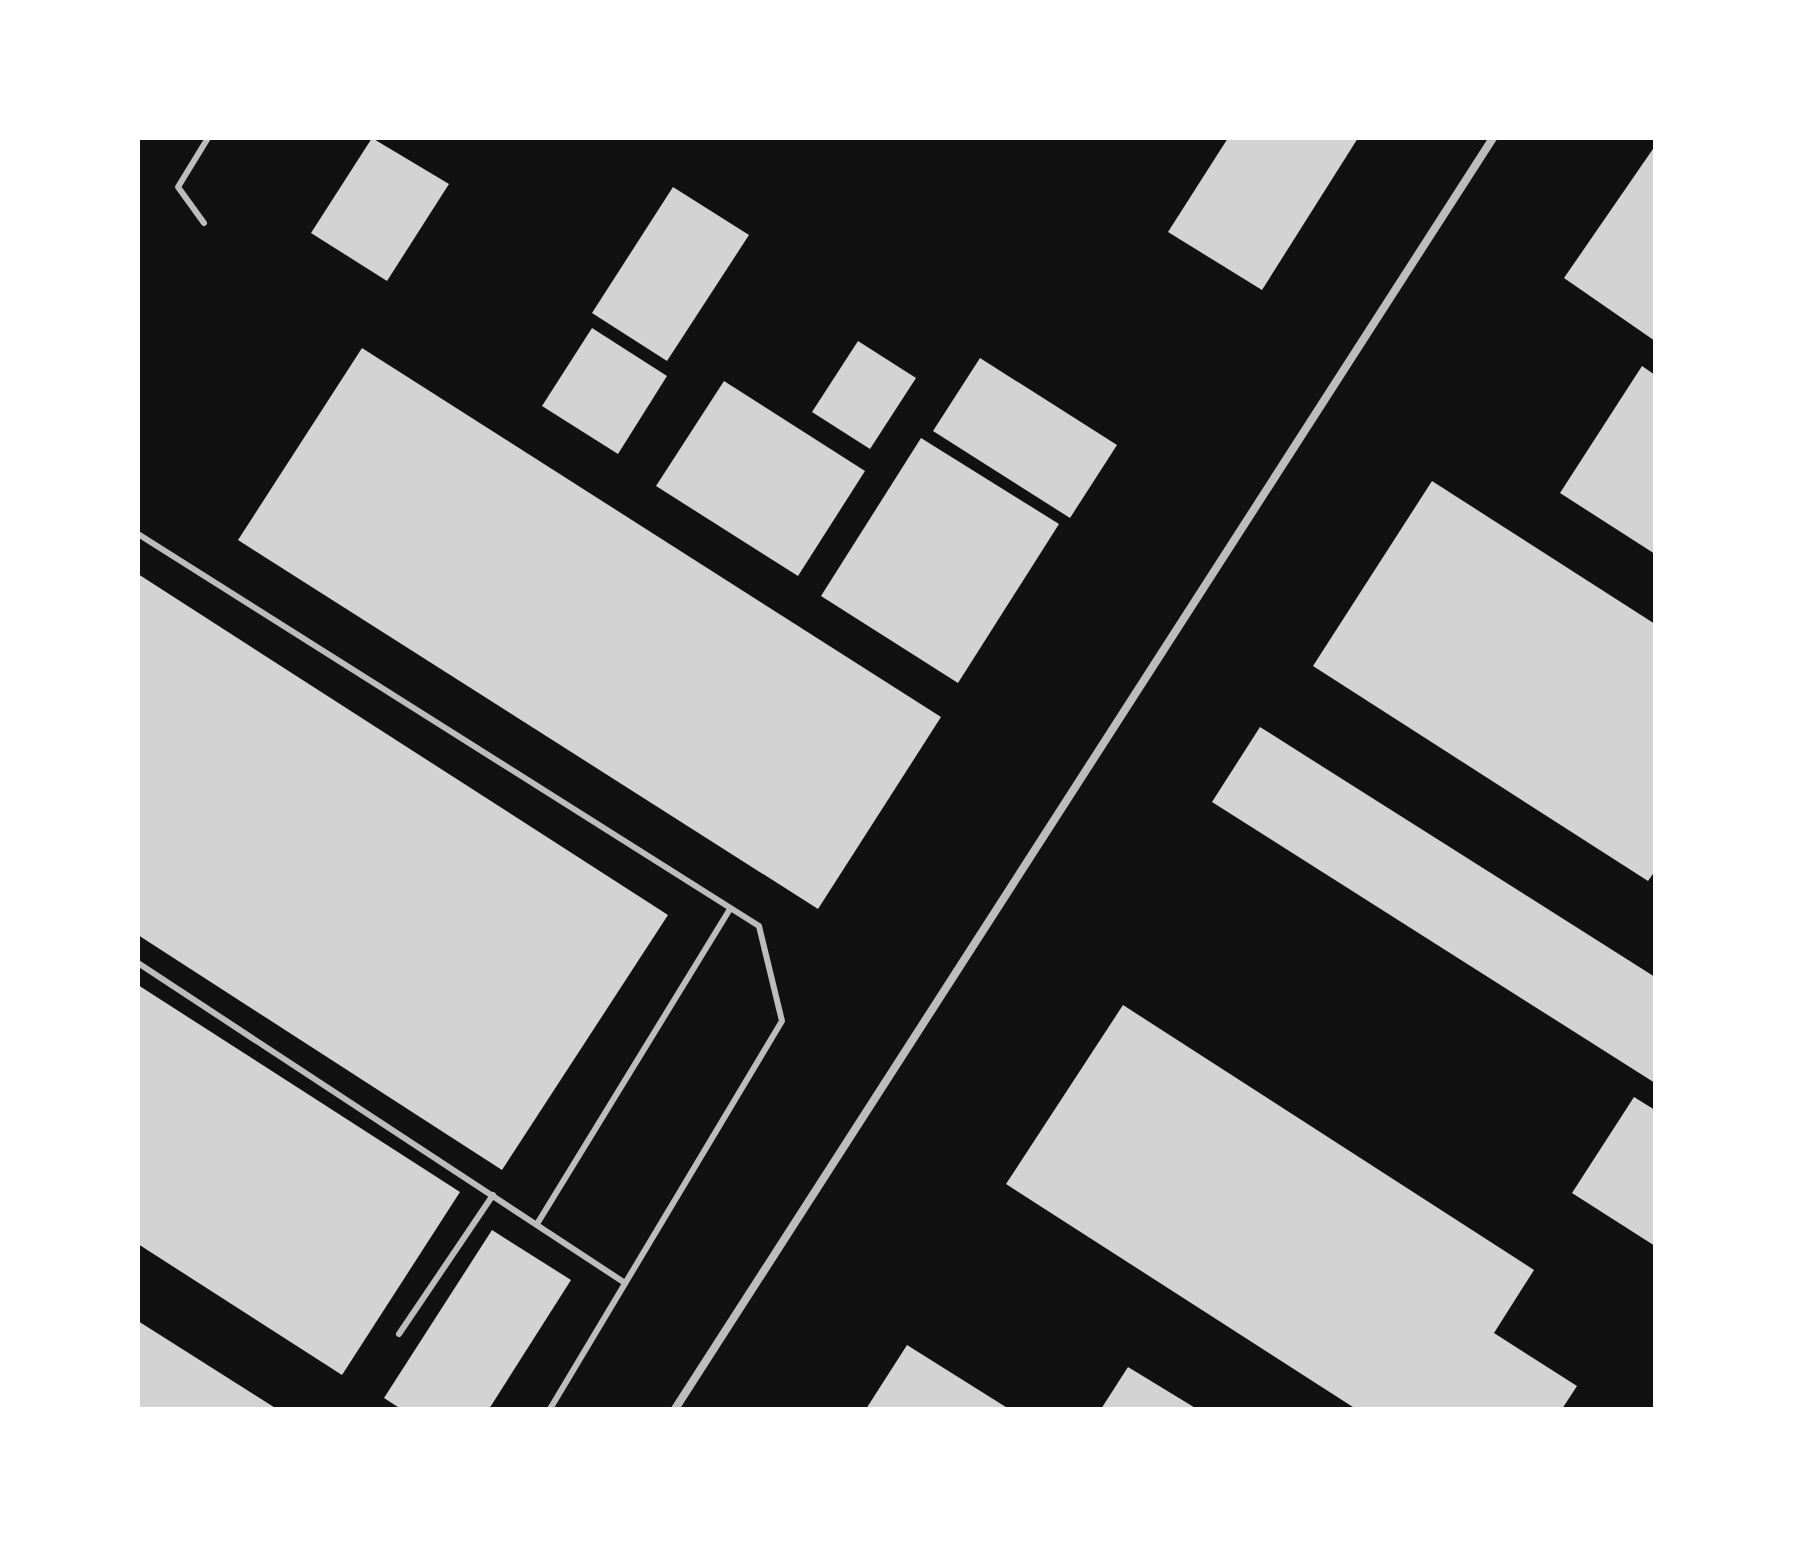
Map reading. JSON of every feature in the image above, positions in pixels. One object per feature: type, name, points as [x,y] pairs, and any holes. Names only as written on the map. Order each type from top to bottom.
[{"type":"street","points":[[675,1409],[1493,138]]},
{"type":"lane","points":[[204,223],[178,187],[208,138]]},
{"type":"lane","points":[[138,534],[759,926],[782,1021],[550,1409]]},
{"type":"lane","points":[[537,1224],[730,909]]},
{"type":"lane","points":[[138,963],[625,1283]]},
{"type":"lane","points":[[399,1334],[493,1195]]},
{"type":"building","points":[[372,138],[449,184],[387,281],[311,233]]},
{"type":"building","points":[[1228,138],[1358,138],[1262,290],[1168,232]]},
{"type":"building","points":[[1655,146],[1655,341],[1564,278]]},
{"type":"building","points":[[673,187],[749,235],[667,361],[592,313]]},
{"type":"building","points":[[592,328],[667,376],[618,454],[542,406]]},
{"type":"building","points":[[858,341],[916,378],[870,449],[812,412]]},
{"type":"building","points":[[362,348],[941,717],[818,909],[238,540]]},
{"type":"building","points":[[980,358],[1117,445],[1070,518],[933,431]]},
{"type":"building","points":[[1642,366],[1655,375],[1655,554],[1560,493]]},
{"type":"building","points":[[724,381],[865,471],[798,576],[656,486]]},
{"type":"building","points":[[921,438],[1059,524],[958,683],[821,596]]},
{"type":"building","points":[[1432,481],[1655,624],[1655,871],[1648,881],[1313,666]]},
{"type":"building","points":[[138,574],[668,915],[502,1170],[138,935]]},
{"type":"building","points":[[1260,727],[1655,977],[1655,1083],[1212,802]]},
{"type":"building","points":[[138,985],[460,1192],[342,1375],[138,1244]]},
{"type":"building","points":[[1123,1005],[1534,1270],[1494,1333],[1577,1386],[1562,1409],[1356,1409],[1006,1184]]},
{"type":"building","points":[[1634,1097],[1655,1110],[1655,1246],[1572,1193]]},
{"type":"building","points":[[492,1230],[571,1280],[489,1409],[401,1409],[384,1398]]},
{"type":"building","points":[[138,1321],[277,1409],[138,1409]]},
{"type":"building","points":[[907,1345],[1009,1409],[866,1409]]},
{"type":"building","points":[[1128,1367],[1197,1409],[1101,1409]]}]
